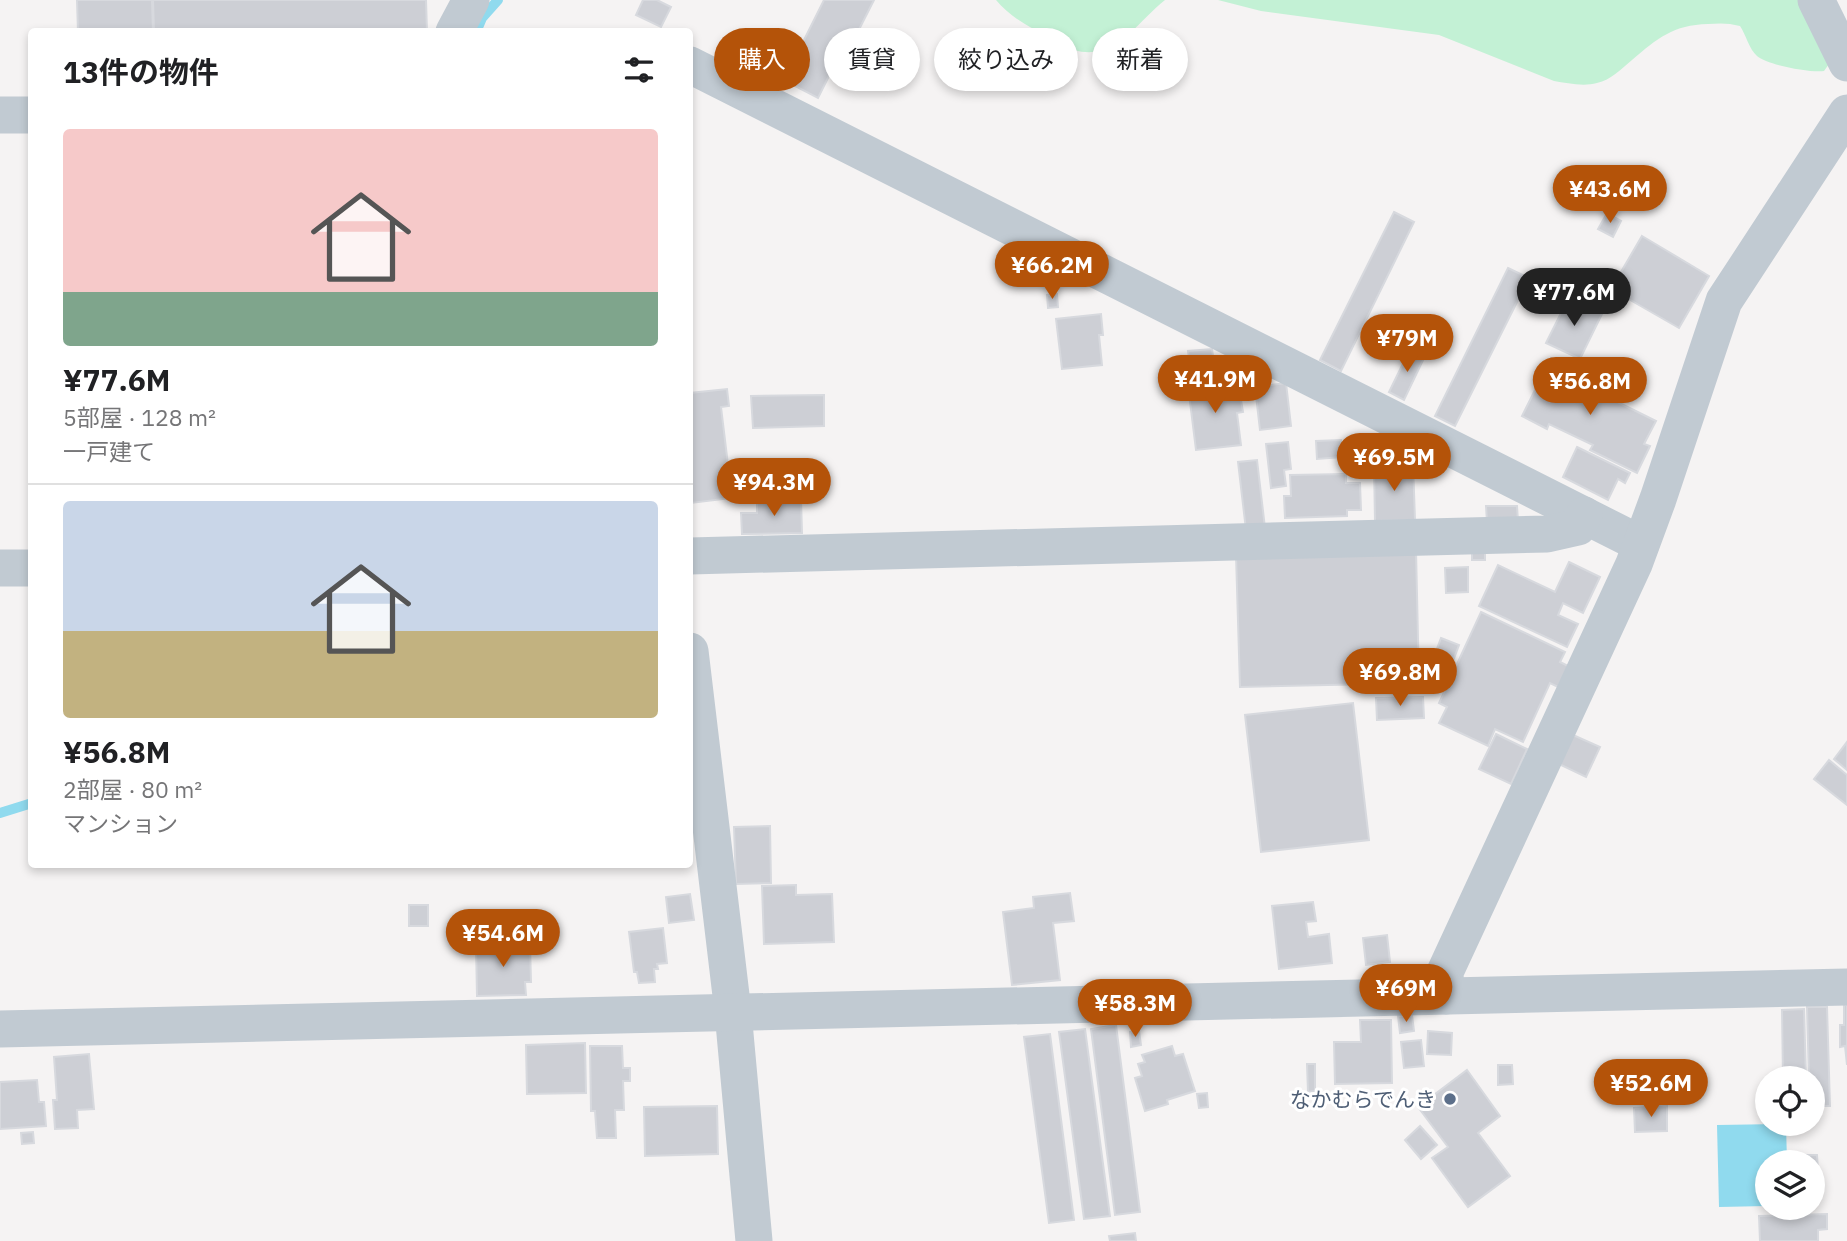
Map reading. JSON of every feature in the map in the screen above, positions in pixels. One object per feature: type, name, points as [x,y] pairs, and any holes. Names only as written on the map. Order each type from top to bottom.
[{"type":"street","points":[[456,28],[471,0]]},
{"type":"street","points":[[1816,0],[1847,63]]},
{"type":"street","points":[[693,67],[1641,544]]},
{"type":"street","points":[[1446,996],[1445,972],[1620,596],[1641,544],[1724,301],[1847,113]]},
{"type":"street","points":[[0,116],[28,115]]},
{"type":"street","points":[[693,556],[1547,534],[1578,527],[1584,515]]},
{"type":"street","points":[[0,568],[28,568]]},
{"type":"street","points":[[693,676],[733,1012],[754,1241]]},
{"type":"street","points":[[0,1028],[1847,987]]},
{"type":"green space","points":[[996,0],[1165,0],[1135,28],[1092,28],[1092,52],[1089,52],[1078,51],[1078,28],[1032,28],[1008,12]]},
{"type":"green space","points":[[1218,0],[1803,0],[1829,64],[1824,71],[1800,70],[1762,59],[1752,50],[1740,26],[1720,23],[1675,30],[1658,39],[1616,74],[1602,82],[1575,84],[1554,81],[1439,35],[1261,11]]},
{"type":"water","points":[[1755,1124],[1755,1136],[1786,1136],[1787,1150],[1755,1150],[1755,1206],[1719,1207],[1717,1125]]},
{"type":"building","points":[[77,0],[152,0],[153,28],[78,28]]},
{"type":"building","points":[[153,0],[426,0],[427,28],[154,28]]},
{"type":"building","points":[[643,0],[657,0],[671,7],[661,27],[636,15]]},
{"type":"building","points":[[824,0],[874,0],[860,28],[824,28],[824,86],[818,98],[805,91],[810,91],[810,28]]},
{"type":"building","points":[[1394,212],[1414,222],[1341,371],[1320,360]]},
{"type":"building","points":[[1607,213],[1621,221],[1613,237],[1598,229]]},
{"type":"building","points":[[1642,236],[1709,276],[1679,328],[1611,289]]},
{"type":"building","points":[[1508,268],[1529,278],[1455,426],[1435,416]]},
{"type":"building","points":[[1057,294],[1058,307],[1048,308],[1047,295]]},
{"type":"building","points":[[1569,297],[1602,314],[1580,359],[1546,343]]},
{"type":"building","points":[[1101,314],[1103,335],[1099,335],[1102,365],[1062,369],[1056,319]]},
{"type":"building","points":[[1212,349],[1216,377],[1192,380],[1188,351]]},
{"type":"building","points":[[1410,349],[1425,356],[1404,400],[1389,392]]},
{"type":"building","points":[[1551,358],[1575,370],[1571,379],[1656,421],[1644,444],[1650,446],[1637,473],[1590,450],[1593,445],[1549,424],[1547,429],[1522,416]]},
{"type":"building","points":[[1232,381],[1234,394],[1240,394],[1243,412],[1237,413],[1241,445],[1196,450],[1188,386]]},
{"type":"building","points":[[1286,383],[1291,426],[1260,430],[1255,387]]},
{"type":"building","points":[[727,389],[729,406],[721,407],[732,498],[693,503],[693,393]]},
{"type":"building","points":[[824,395],[824,426],[753,428],[751,396]]},
{"type":"building","points":[[1341,440],[1342,457],[1317,459],[1316,441]]},
{"type":"building","points":[[1388,441],[1388,459],[1373,459],[1372,442]]},
{"type":"building","points":[[1288,442],[1291,469],[1284,470],[1286,486],[1271,488],[1266,444]]},
{"type":"building","points":[[1577,447],[1630,473],[1625,483],[1618,479],[1608,500],[1563,477]]},
{"type":"building","points":[[1257,460],[1265,528],[1246,530],[1238,462]]},
{"type":"building","points":[[791,462],[792,490],[764,490],[763,463]]},
{"type":"building","points":[[1413,464],[1415,520],[1375,521],[1374,465]]},
{"type":"building","points":[[1346,474],[1346,483],[1360,483],[1361,510],[1347,510],[1347,516],[1285,518],[1284,496],[1291,496],[1290,475]]},
{"type":"building","points":[[801,499],[802,533],[742,534],[741,513],[757,513],[757,501]]},
{"type":"building","points":[[1486,506],[1517,506],[1518,521],[1487,522]]},
{"type":"building","points":[[1416,550],[1419,683],[1240,687],[1236,555]]},
{"type":"building","points":[[1485,550],[1485,560],[1472,560],[1472,551]]},
{"type":"building","points":[[1569,562],[1600,577],[1583,613],[1563,603],[1558,615],[1578,624],[1567,647],[1479,606],[1498,565],[1555,592]]},
{"type":"building","points":[[1468,567],[1468,592],[1446,593],[1445,568]]},
{"type":"building","points":[[1481,612],[1565,652],[1560,662],[1568,666],[1558,687],[1550,683],[1523,742],[1495,729],[1488,746],[1439,723],[1447,707],[1439,703]]},
{"type":"building","points":[[1441,638],[1459,645],[1447,677],[1429,670]]},
{"type":"building","points":[[1423,697],[1424,718],[1377,720],[1376,698]]},
{"type":"building","points":[[1353,703],[1369,840],[1261,852],[1245,715]]},
{"type":"building","points":[[1496,734],[1527,749],[1511,784],[1479,769]]},
{"type":"building","points":[[1573,735],[1600,747],[1586,777],[1559,764]]},
{"type":"building","points":[[1847,742],[1847,770],[1834,759]]},
{"type":"building","points":[[1829,760],[1847,775],[1847,805],[1814,779]]},
{"type":"building","points":[[770,826],[771,883],[736,884],[734,827]]},
{"type":"building","points":[[796,885],[796,895],[832,894],[834,942],[764,944],[762,886]]},
{"type":"building","points":[[1070,893],[1074,921],[1053,923],[1060,980],[1012,985],[1003,912],[1034,908],[1033,897]]},
{"type":"building","points":[[690,894],[694,920],[669,923],[666,897]]},
{"type":"building","points":[[1313,902],[1316,921],[1306,922],[1308,937],[1329,934],[1332,963],[1279,969],[1272,906]]},
{"type":"building","points":[[409,905],[428,905],[428,926],[409,926]]},
{"type":"building","points":[[663,928],[667,963],[657,964],[658,969],[654,969],[655,982],[639,983],[637,972],[634,972],[629,932]]},
{"type":"building","points":[[1387,935],[1390,962],[1366,965],[1363,938]]},
{"type":"building","points":[[530,944],[531,982],[525,982],[526,995],[477,996],[476,945]]},
{"type":"building","points":[[1844,1005],[1847,1005],[1847,1065],[1845,1046],[1840,1047]]},
{"type":"building","points":[[1807,1007],[1827,1007],[1830,1106],[1825,1106],[1825,1066],[1809,1066]]},
{"type":"building","points":[[1804,1009],[1806,1066],[1783,1066],[1782,1010]]},
{"type":"building","points":[[1412,1015],[1414,1031],[1400,1033],[1398,1016]]},
{"type":"building","points":[[1360,1020],[1391,1020],[1392,1083],[1335,1084],[1334,1042],[1361,1042]]},
{"type":"building","points":[[1116,1025],[1140,1212],[1115,1215],[1091,1029]]},
{"type":"building","points":[[1085,1029],[1110,1216],[1084,1219],[1059,1032]]},
{"type":"building","points":[[1139,1031],[1141,1045],[1131,1047],[1130,1032]]},
{"type":"building","points":[[1428,1031],[1452,1033],[1451,1055],[1427,1054]]},
{"type":"building","points":[[1050,1034],[1074,1220],[1049,1223],[1024,1037]]},
{"type":"building","points":[[1421,1040],[1424,1066],[1404,1068],[1401,1042]]},
{"type":"building","points":[[585,1043],[586,1093],[527,1094],[526,1045]]},
{"type":"building","points":[[590,1046],[622,1046],[623,1068],[630,1068],[630,1081],[623,1081],[624,1110],[615,1110],[616,1138],[597,1138],[595,1111],[591,1111]]},
{"type":"building","points":[[1172,1046],[1175,1056],[1183,1054],[1195,1091],[1145,1111],[1135,1078],[1142,1076],[1138,1064],[1145,1062],[1142,1055]]},
{"type":"building","points":[[89,1054],[94,1109],[77,1110],[78,1128],[55,1129],[53,1100],[57,1100],[54,1057]]},
{"type":"building","points":[[1307,1064],[1315,1064],[1315,1091],[1308,1092]]},
{"type":"building","points":[[1498,1065],[1512,1065],[1513,1084],[1498,1085]]},
{"type":"building","points":[[1467,1070],[1500,1116],[1478,1133],[1510,1176],[1468,1207],[1432,1158],[1448,1147],[1418,1107]]},
{"type":"building","points":[[37,1080],[39,1102],[44,1102],[46,1126],[0,1129],[0,1082]]},
{"type":"building","points":[[1207,1093],[1208,1107],[1199,1108],[1197,1094]]},
{"type":"building","points":[[717,1106],[718,1154],[645,1156],[644,1107]]},
{"type":"building","points":[[1667,1106],[1667,1131],[1635,1132],[1634,1108]]},
{"type":"building","points":[[1420,1126],[1437,1145],[1421,1159],[1405,1140]]},
{"type":"building","points":[[33,1132],[34,1143],[22,1144],[21,1133]]},
{"type":"building","points":[[1825,1214],[1827,1229],[1818,1230],[1818,1241],[1760,1241],[1759,1220],[1825,1220]]},
{"type":"building","points":[[1135,1233],[1136,1241],[1110,1241],[1109,1236]]},
{"type":"waterway","points":[[478,28],[482,18],[498,0]]},
{"type":"waterway","points":[[0,813],[28,804]]},
{"type":"place","name":"なかむらでんき","points":[[1450,1099]]}]
